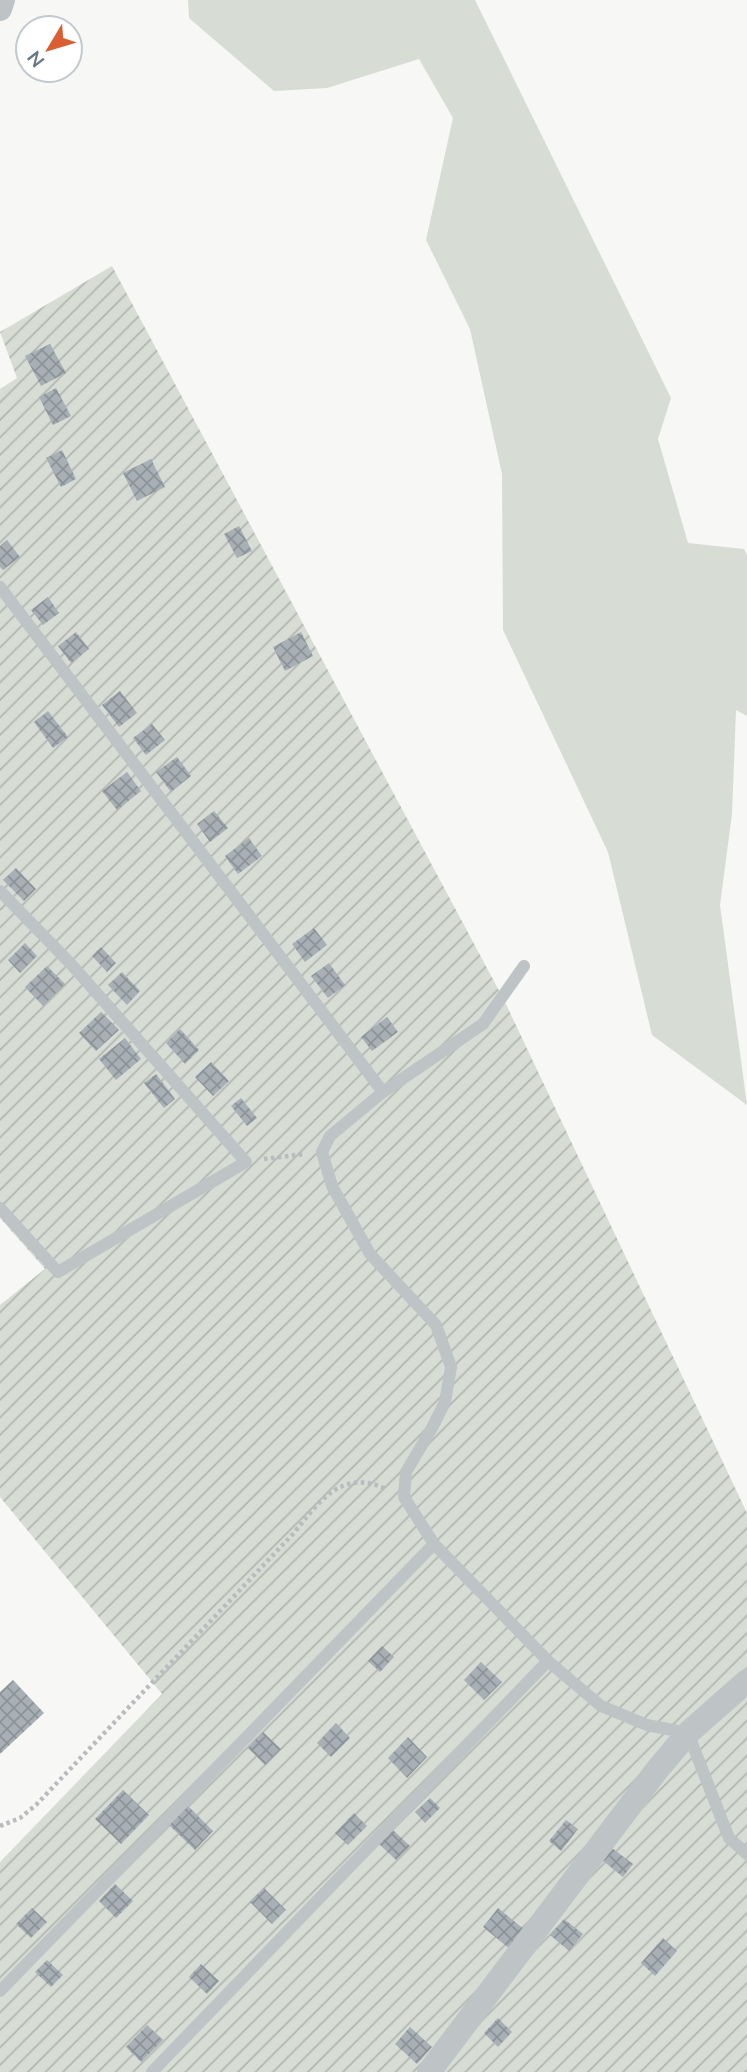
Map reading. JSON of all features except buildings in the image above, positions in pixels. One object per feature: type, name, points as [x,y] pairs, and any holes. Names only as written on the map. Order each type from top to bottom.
[{"type":"street","points":[[0,9],[3,0]]},
{"type":"street","points":[[429,2072],[688,1733],[747,1681]]},
{"type":"lane","points":[[0,587],[383,1092]]},
{"type":"lane","points":[[0,891],[71,964],[246,1162],[58,1272],[0,1209]]},
{"type":"lane","points":[[524,966],[483,1024],[383,1092],[330,1136],[322,1152],[332,1186],[370,1254],[436,1325],[451,1367],[444,1402],[406,1472],[404,1497],[434,1544],[548,1661],[601,1706],[647,1724],[688,1733],[729,1838],[747,1854]]},
{"type":"lane","points":[[0,1991],[434,1544]]},
{"type":"lane","points":[[152,2072],[548,1661]]},
{"type":"path","points":[[246,1162],[322,1152]]},
{"type":"path","points":[[0,1826],[20,1818],[36,1805],[284,1544],[319,1502],[342,1485],[354,1482],[375,1484],[404,1497]]},
{"type":"shaded area","points":[[188,0],[475,0],[671,398],[658,439],[688,543],[744,549],[747,555],[747,716],[736,710],[732,814],[720,905],[747,1105],[652,1035],[608,852],[503,630],[502,474],[470,329],[426,240],[453,118],[419,59],[327,88],[274,91],[189,18]]},
{"type":"shaded area","points":[[112,266],[504,1000],[747,1513],[747,2072],[0,2072],[0,1862],[162,1694],[0,1497],[0,1305],[45,1269],[0,1218],[0,389],[17,378],[0,332]]}]
